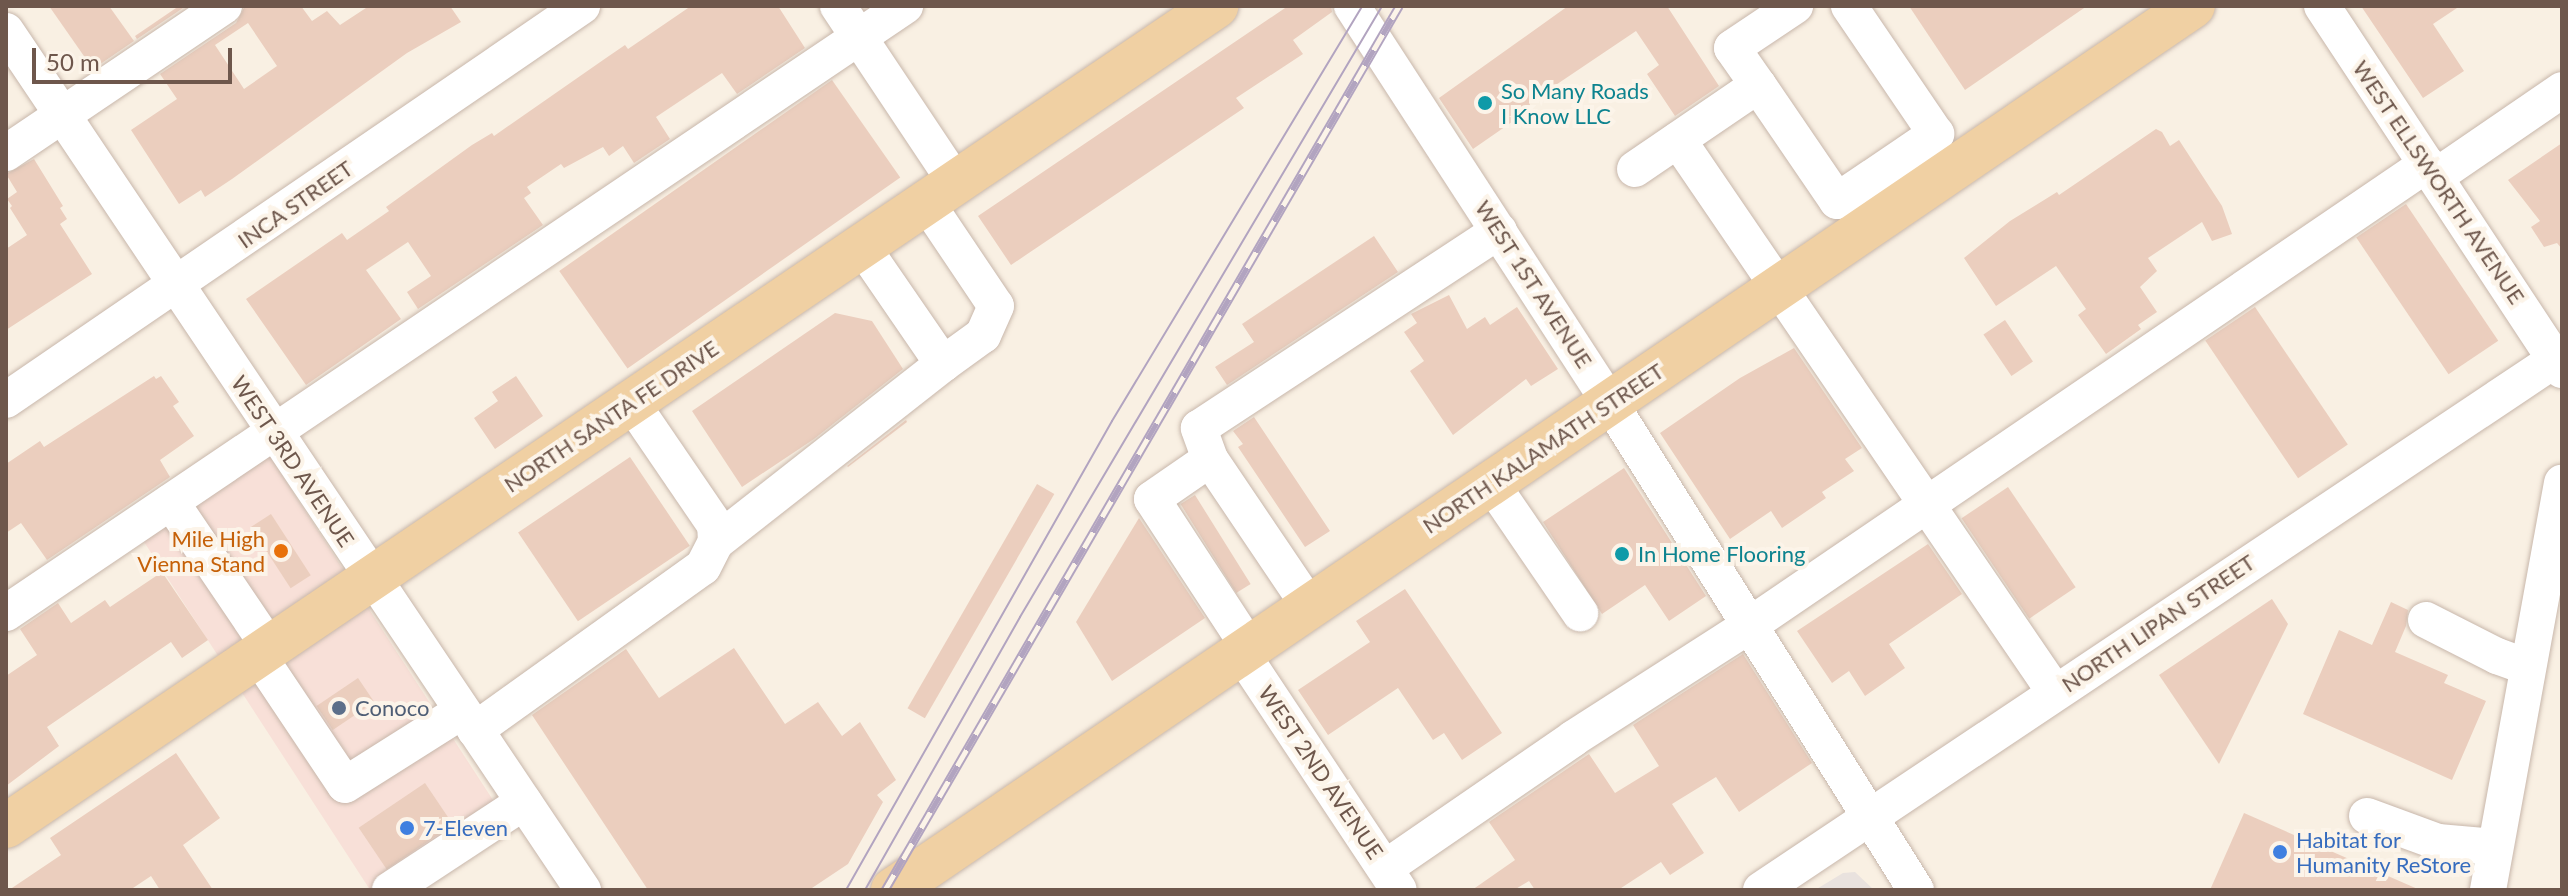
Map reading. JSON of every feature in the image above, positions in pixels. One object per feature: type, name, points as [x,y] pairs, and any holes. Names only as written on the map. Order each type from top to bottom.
[{"type":"main road","name":"NORTH SANTA FE DRIVE","points":[[6,826],[1216,6]]},
{"type":"main road","name":"NORTH KALAMATH STREET","points":[[893,890],[2193,6]]},
{"type":"street","points":[[6,153],[224,6]]},
{"type":"street","name":"INCA STREET","points":[[6,400],[582,6]]},
{"type":"street","points":[[171,502],[345,785],[469,720],[703,567],[716,542],[983,335],[990,326],[996,306],[941,192],[859,37],[838,6]]},
{"type":"street","points":[[6,613],[905,6]]},
{"type":"street","name":"WEST 1ST AVENUE","points":[[1352,6],[1610,403],[1916,890]]},
{"type":"street","points":[[1795,6],[1732,48],[1837,201],[1936,134],[1849,6]]},
{"type":"street","name":"WEST ELLSWORTH AVENUE","points":[[2322,6],[2560,361]]},
{"type":"street","name":"WEST 3RD AVENUE","points":[[6,31],[583,890]]},
{"type":"street","points":[[1635,169],[1758,85]]},
{"type":"street","points":[[1386,881],[1574,738],[1750,625],[2431,170],[2562,90]]},
{"type":"street","points":[[1678,140],[1929,503],[2054,691]]},
{"type":"street","points":[[1310,607],[1210,459],[1199,428],[1499,231]]},
{"type":"street","points":[[862,246],[943,364]]},
{"type":"street","name":"NORTH LIPAN STREET","points":[[1761,890],[2054,691],[2560,361]]},
{"type":"street","points":[[631,402],[715,525],[716,542]]},
{"type":"street","name":"WEST 2ND AVENUE","points":[[1210,459],[1152,499],[1386,881]]},
{"type":"street","points":[[1491,483],[1580,613]]},
{"type":"street","points":[[2488,890],[2562,483]]},
{"type":"street","points":[[2426,620],[2497,656],[2527,667]]},
{"type":"street","points":[[390,890],[524,802]]},
{"type":"street","points":[[2367,816],[2438,842],[2495,847]]},
{"type":"shaded area","points":[[263,446],[500,811],[378,890],[370,890],[136,529]]},
{"type":"shaded area","points":[[1855,872],[1874,890],[1815,890],[1843,873]]},
{"type":"building","points":[[49,6],[109,6],[134,41],[93,69]]},
{"type":"building","points":[[179,6],[186,6],[137,39],[135,36]]},
{"type":"building","points":[[245,6],[301,6],[312,21],[327,11],[340,25],[369,6],[450,6],[461,22],[407,53],[205,197],[201,190],[179,204],[131,130],[177,99],[160,74],[236,23]],"holes":[[[248,23],[277,66],[244,89],[215,45]]]},
{"type":"building","points":[[691,6],[778,6],[805,48],[737,94],[722,73],[656,117],[670,139],[634,163],[623,146],[609,156],[603,147],[564,168],[561,164],[527,187],[531,193],[524,198],[543,225],[418,309],[407,292],[431,276],[408,242],[366,270],[401,319],[306,385],[246,299],[342,233],[347,240],[389,211],[386,207],[472,145],[492,133],[494,136],[625,45],[628,49]]},
{"type":"building","points":[[1288,6],[1331,6],[1332,12],[1293,40],[1303,54],[1236,98],[1244,108],[1011,265],[978,216]]},
{"type":"building","points":[[1568,6],[1667,6],[1719,86],[1675,116],[1647,74],[1659,65],[1636,31],[1529,103],[1532,108],[1473,149],[1439,98]]},
{"type":"building","points":[[1909,6],[2087,6],[1965,90]]},
{"type":"building","points":[[2361,6],[2460,6],[2433,24],[2464,71],[2423,98]]},
{"type":"building","points":[[832,80],[900,177],[627,368],[559,271]]},
{"type":"building","points":[[2156,129],[2162,132],[2170,146],[2179,140],[2222,206],[2232,234],[2212,241],[2202,222],[2148,258],[2157,271],[2140,287],[2157,312],[2138,325],[2141,329],[2106,354],[2078,315],[2086,309],[2056,266],[1996,306],[1964,258],[2010,221],[2057,192],[2059,195]]},
{"type":"building","points":[[2562,143],[2562,249],[2557,243],[2544,247],[2531,227],[2540,221],[2508,180]]},
{"type":"building","points":[[34,159],[63,206],[60,208],[67,219],[60,224],[92,274],[6,330],[6,249],[27,235],[10,208],[12,206],[7,199],[17,192],[6,174]]},
{"type":"building","points":[[2406,204],[2498,341],[2449,374],[2356,238]]},
{"type":"building","points":[[1374,236],[1398,272],[1227,385],[1215,367],[1254,342],[1242,324]]},
{"type":"building","points":[[1449,295],[1467,329],[1485,317],[1490,325],[1517,307],[1558,369],[1531,386],[1526,379],[1453,435],[1410,371],[1424,361],[1404,332],[1417,323],[1411,314]]},
{"type":"building","points":[[2255,307],[2348,445],[2298,478],[2205,341]]},
{"type":"building","points":[[835,313],[872,321],[903,369],[814,439],[742,487],[692,411]]},
{"type":"building","points":[[2005,320],[2033,361],[2011,376],[1983,335]]},
{"type":"building","points":[[1794,348],[1862,448],[1845,459],[1854,471],[1822,492],[1826,498],[1782,528],[1771,511],[1730,539],[1660,433],[1740,378]]},
{"type":"building","points":[[154,376],[156,379],[161,376],[179,402],[173,406],[194,436],[160,460],[170,477],[47,560],[21,523],[6,533],[6,464],[40,441],[44,447]]},
{"type":"building","points":[[516,376],[543,416],[495,449],[474,418],[498,401],[492,392]]},
{"type":"building","points":[[1254,417],[1330,531],[1305,547],[1238,447],[1243,444],[1233,431]]},
{"type":"building","points":[[906,420],[907,422],[847,466]]},
{"type":"building","points":[[630,457],[690,546],[578,621],[518,532]]},
{"type":"building","name":"In Home Flooring","points":[[1624,468],[1706,596],[1669,621],[1645,585],[1602,614],[1543,522]]},
{"type":"building","points":[[1037,484],[1054,494],[925,718],[908,708]]},
{"type":"building","points":[[2008,487],[2076,587],[2029,619],[1962,518]]},
{"type":"building","points":[[1195,495],[1251,584],[1236,593],[1181,504]]},
{"type":"building","points":[[271,514],[311,575],[291,588],[251,527]]},
{"type":"building","points":[[1139,518],[1205,618],[1112,681],[1076,622]]},
{"type":"building","points":[[1928,544],[1962,594],[1889,644],[1905,668],[1865,696],[1849,671],[1832,683],[1797,631]]},
{"type":"building","points":[[162,572],[208,640],[182,658],[171,642],[47,727],[59,746],[6,786],[6,676],[37,655],[20,629],[58,603],[71,623],[105,600],[110,607]]},
{"type":"building","points":[[1405,589],[1502,733],[1462,760],[1444,733],[1433,740],[1398,688],[1328,735],[1298,690],[1370,642],[1356,621]]},
{"type":"building","points":[[2272,599],[2288,624],[2219,764],[2159,675]]},
{"type":"building","points":[[2391,602],[2408,610],[2406,626],[2395,652],[2448,675],[2444,683],[2486,701],[2452,780],[2303,714],[2339,630],[2372,645]]},
{"type":"building","points":[[734,648],[785,724],[818,702],[842,736],[860,722],[896,780],[877,795],[883,802],[848,864],[809,890],[648,890],[532,715],[626,649],[659,698]]},
{"type":"building","points":[[1743,654],[1812,763],[1739,812],[1716,777],[1672,804],[1704,853],[1670,875],[1661,862],[1618,890],[1535,890],[1529,881],[1514,890],[1472,890],[1515,860],[1489,822],[1589,754],[1615,793],[1659,766],[1633,725]]},
{"type":"building","name":"Conoco","points":[[358,678],[374,702],[333,730],[317,706]]},
{"type":"building","points":[[176,753],[220,818],[183,845],[213,890],[160,890],[151,876],[130,890],[9,890],[61,855],[50,838]]},
{"type":"building","name":"7-Eleven","points":[[425,783],[453,824],[387,869],[359,828]]},
{"type":"building","name":"Habitat for Humanity ReStore","points":[[2244,813],[2420,890],[2210,890]]},
{"type":"tram line","points":[[846,890],[1112,421],[1362,6]]},
{"type":"tram line","points":[[865,890],[1020,617],[1382,6]]},
{"type":"railway","points":[[885,890],[1399,6]]},
{"type":"place","name":"So Many Roads I Know LLC","points":[[1485,103]]},
{"type":"place","name":"Mile High Vienna Stand","points":[[281,551]]},
{"type":"place","name":"In Home Flooring","points":[[1622,554]]},
{"type":"place","name":"Conoco","points":[[339,708]]},
{"type":"place","name":"7-Eleven","points":[[407,828]]},
{"type":"place","name":"Habitat for Humanity ReStore","points":[[2280,852]]}]
